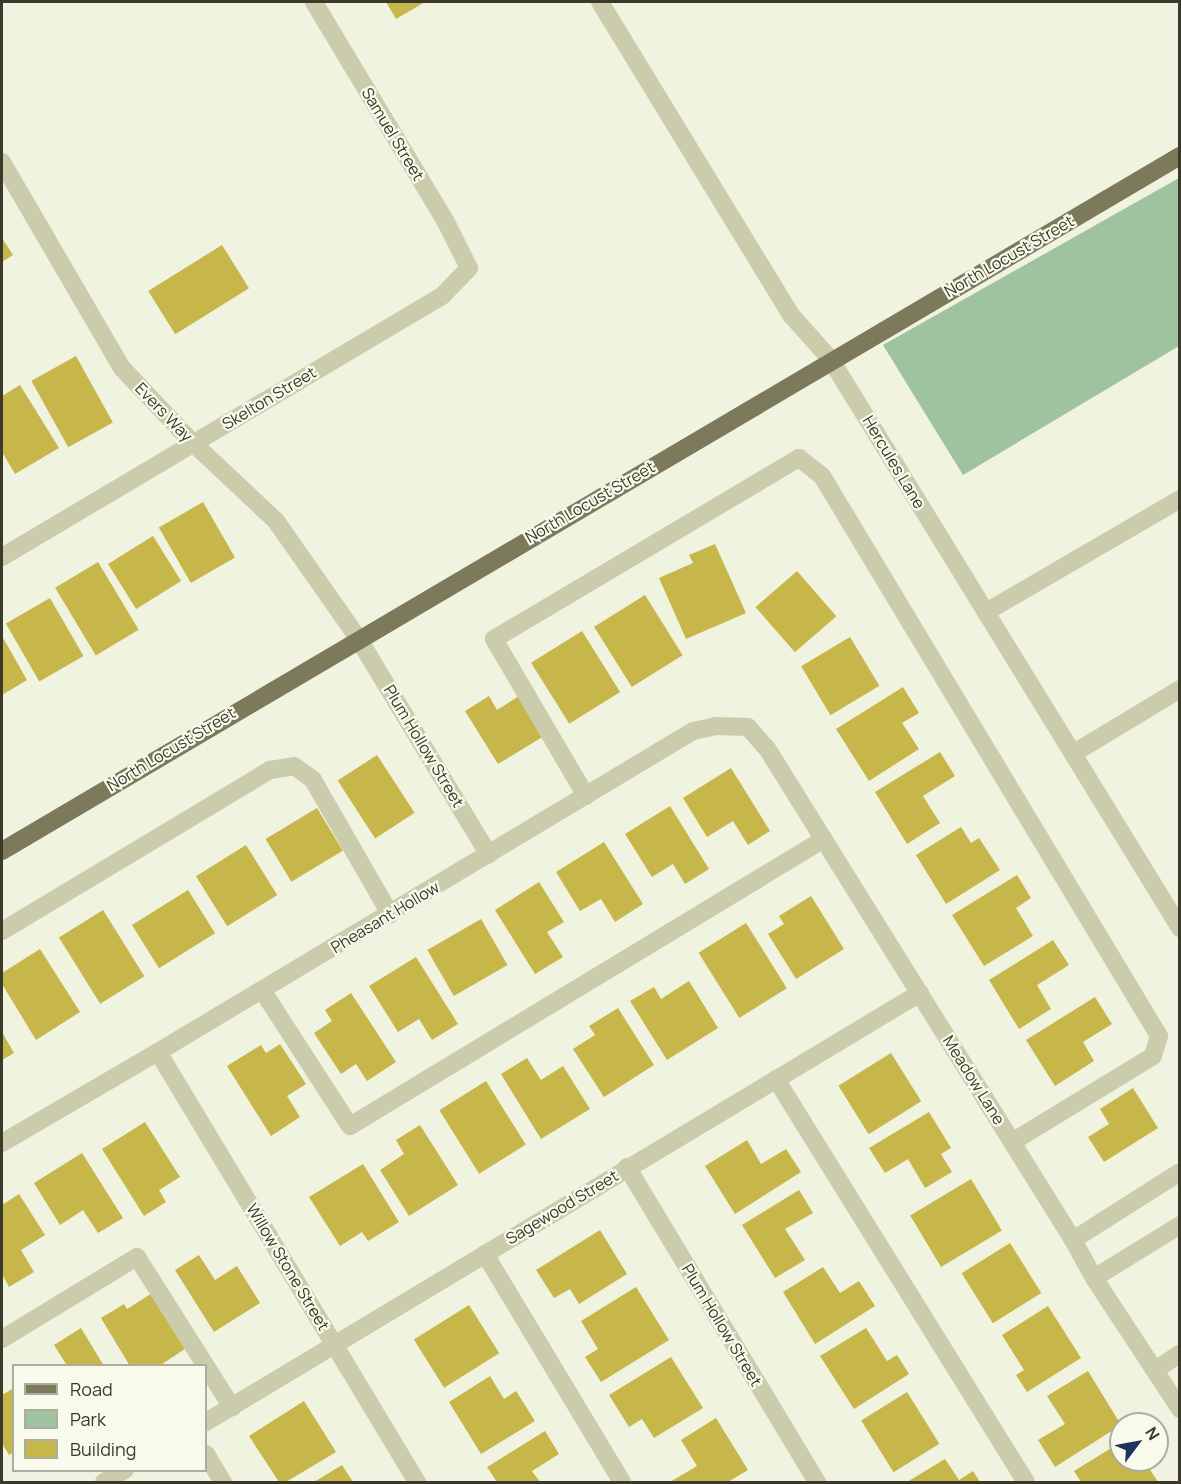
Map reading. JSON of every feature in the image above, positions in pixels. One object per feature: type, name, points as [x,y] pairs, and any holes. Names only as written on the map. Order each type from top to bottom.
[{"type":"main road","name":"North Locust Street","points":[[2,850],[358,638],[1179,156]]},
{"type":"street","name":"Samuel Street","points":[[314,2],[446,222],[469,268]]},
{"type":"street","name":"Hercules Lane","points":[[600,2],[791,315],[831,360],[1074,753],[1179,928]]},
{"type":"street","name":"Evers Way","points":[[2,162],[122,368],[193,443],[276,521],[358,638]]},
{"type":"street","name":"Skelton Street","points":[[2,556],[442,296],[469,268]]},
{"type":"street","points":[[586,796],[494,639],[799,458],[822,476],[1159,1036],[1153,1056],[1012,1142]]},
{"type":"street","points":[[986,612],[1179,499]]},
{"type":"street","name":"Plum Hollow Street","points":[[358,638],[489,855]]},
{"type":"street","points":[[1074,753],[1179,689]]},
{"type":"street","name":"Pheasant Hollow","points":[[2,1143],[489,855],[693,731],[716,726],[748,728],[768,750]]},
{"type":"street","name":"Meadow Lane","points":[[768,750],[1073,1240],[1094,1278],[1179,1409]]},
{"type":"street","points":[[2,931],[270,770],[294,766],[313,780],[390,914]]},
{"type":"street","points":[[262,990],[350,1126],[824,839]]},
{"type":"street","name":"Sagewood Street","points":[[207,1421],[920,993]]},
{"type":"street","name":"Willow Stone Street","points":[[158,1052],[417,1482]]},
{"type":"street","points":[[776,1079],[1026,1482]]},
{"type":"street","name":"Plum Hollow Street","points":[[627,1167],[817,1482]]},
{"type":"street","points":[[1073,1240],[1179,1172]]},
{"type":"street","points":[[1094,1278],[1179,1225]]},
{"type":"street","points":[[485,1254],[622,1482]]},
{"type":"street","points":[[2,1339],[137,1257],[205,1364]]},
{"type":"street","points":[[1155,1370],[1179,1354]]},
{"type":"street","points":[[207,1368],[232,1407]]},
{"type":"street","points":[[207,1456],[223,1482]]},
{"type":"street","points":[[104,1482],[122,1472]]},
{"type":"green space","points":[[1179,178],[1179,346],[963,475],[883,345]]},
{"type":"building","points":[[386,2],[425,2],[396,19]]},
{"type":"building","points":[[2,238],[13,255],[2,262]]},
{"type":"building","points":[[222,245],[249,288],[175,334],[148,291]]},
{"type":"building","points":[[76,356],[113,422],[68,447],[31,381]]},
{"type":"building","points":[[20,385],[59,448],[15,474],[2,452],[2,396]]},
{"type":"building","points":[[203,502],[235,557],[191,583],[159,528]]},
{"type":"building","points":[[153,536],[181,581],[136,609],[108,564]]},
{"type":"building","points":[[715,544],[746,613],[686,639],[659,578],[693,563],[689,555]]},
{"type":"building","points":[[98,562],[139,630],[96,655],[55,588]]},
{"type":"building","points":[[797,571],[836,616],[795,652],[755,607]]},
{"type":"building","points":[[645,595],[683,655],[632,687],[594,627]]},
{"type":"building","points":[[50,598],[84,656],[39,682],[6,624]]},
{"type":"building","points":[[582,631],[620,692],[569,724],[531,663]]},
{"type":"building","points":[[2,636],[27,680],[2,695]]},
{"type":"building","points":[[850,637],[879,686],[830,715],[801,666]]},
{"type":"building","points":[[903,687],[919,713],[902,723],[919,749],[869,781],[836,729]]},
{"type":"building","points":[[489,696],[497,710],[519,696],[544,736],[498,764],[465,711]]},
{"type":"building","points":[[940,752],[955,776],[923,796],[940,823],[907,844],[875,792]]},
{"type":"building","points":[[377,755],[415,813],[375,838],[338,781]]},
{"type":"building","points":[[731,768],[770,831],[748,845],[733,821],[707,837],[683,798]]},
{"type":"building","points":[[670,806],[709,869],[685,884],[673,864],[652,877],[625,834]]},
{"type":"building","points":[[317,808],[343,851],[291,882],[266,839]]},
{"type":"building","points":[[961,827],[971,843],[979,838],[1000,870],[946,904],[916,855]]},
{"type":"building","points":[[604,842],[643,904],[615,922],[601,899],[580,911],[556,872]]},
{"type":"building","points":[[246,845],[277,895],[227,926],[196,876]]},
{"type":"building","points":[[1017,875],[1031,898],[1016,908],[1033,936],[984,966],[952,915]]},
{"type":"building","points":[[539,882],[564,922],[547,932],[563,957],[535,974],[495,910]]},
{"type":"building","points":[[188,890],[215,933],[159,968],[132,925]]},
{"type":"building","points":[[811,896],[844,949],[796,979],[768,934],[784,924],[779,916]]},
{"type":"building","points":[[103,910],[144,976],[100,1004],[59,938]]},
{"type":"building","points":[[481,919],[508,965],[454,996],[427,950]]},
{"type":"building","points":[[746,923],[787,988],[739,1018],[699,953]]},
{"type":"building","points":[[1053,940],[1069,965],[1037,985],[1051,1009],[1019,1029],[989,980]]},
{"type":"building","points":[[40,949],[80,1012],[36,1040],[2,984],[2,973]]},
{"type":"building","points":[[416,957],[458,1024],[432,1040],[419,1019],[398,1032],[369,986]]},
{"type":"building","points":[[689,981],[718,1028],[667,1060],[630,1001],[654,987],[661,999]]},
{"type":"building","points":[[351,993],[396,1062],[367,1081],[356,1064],[341,1074],[314,1033],[332,1021],[325,1010]]},
{"type":"building","points":[[1095,997],[1112,1024],[1083,1042],[1094,1061],[1055,1086],[1026,1040]]},
{"type":"building","points":[[618,1008],[654,1065],[604,1097],[573,1049],[595,1035],[589,1026]]},
{"type":"building","points":[[2,1032],[14,1053],[2,1060]]},
{"type":"building","points":[[280,1044],[306,1084],[287,1096],[300,1117],[271,1136],[227,1066],[261,1045],[266,1053]]},
{"type":"building","points":[[891,1053],[921,1101],[869,1134],[838,1086]]},
{"type":"building","points":[[527,1058],[541,1080],[563,1066],[590,1109],[541,1139],[501,1074]]},
{"type":"building","points":[[486,1081],[526,1145],[479,1174],[439,1110]]},
{"type":"building","points":[[1133,1088],[1158,1128],[1104,1162],[1088,1137],[1109,1124],[1100,1109]]},
{"type":"building","points":[[929,1112],[951,1148],[941,1154],[952,1172],[925,1188],[908,1159],[885,1173],[869,1148]]},
{"type":"building","points":[[145,1122],[180,1177],[159,1190],[166,1202],[144,1216],[102,1149]]},
{"type":"building","points":[[420,1125],[458,1185],[409,1216],[380,1170],[404,1154],[396,1140]]},
{"type":"building","points":[[747,1140],[761,1164],[786,1149],[801,1172],[735,1214],[705,1166]]},
{"type":"building","points":[[82,1153],[123,1218],[98,1233],[83,1210],[60,1225],[34,1183]]},
{"type":"building","points":[[363,1164],[399,1222],[368,1241],[362,1232],[340,1246],[309,1197]]},
{"type":"building","points":[[971,1179],[1002,1230],[941,1267],[910,1216]]},
{"type":"building","points":[[799,1190],[813,1213],[785,1229],[805,1260],[775,1278],[742,1225]]},
{"type":"building","points":[[19,1194],[45,1235],[21,1250],[34,1272],[9,1287],[2,1274],[2,1205]]},
{"type":"building","points":[[600,1230],[627,1274],[579,1304],[570,1289],[554,1298],[536,1270]]},
{"type":"building","points":[[1010,1243],[1041,1293],[993,1323],[962,1273]]},
{"type":"building","points":[[199,1255],[215,1280],[237,1266],[260,1303],[214,1332],[175,1270]]},
{"type":"building","points":[[823,1267],[840,1293],[859,1281],[875,1306],[815,1344],[783,1292]]},
{"type":"building","points":[[636,1287],[669,1340],[601,1382],[585,1357],[598,1349],[581,1321]]},
{"type":"building","points":[[157,1290],[191,1345],[162,1364],[129,1364],[101,1318],[124,1304],[127,1309]]},
{"type":"building","points":[[469,1305],[499,1353],[444,1388],[414,1339]]},
{"type":"building","points":[[1048,1306],[1081,1358],[1027,1392],[1016,1375],[1024,1370],[1002,1335]]},
{"type":"building","points":[[81,1328],[103,1364],[66,1364],[54,1345]]},
{"type":"building","points":[[866,1328],[887,1361],[897,1355],[909,1374],[854,1409],[820,1356]]},
{"type":"building","points":[[671,1357],[703,1408],[654,1438],[642,1419],[629,1427],[609,1395]]},
{"type":"building","points":[[1088,1371],[1113,1412],[1109,1412],[1109,1433],[1055,1467],[1038,1440],[1065,1424],[1047,1396]]},
{"type":"building","points":[[490,1376],[504,1399],[516,1391],[535,1421],[481,1454],[449,1402]]},
{"type":"building","points":[[12,1389],[12,1453],[9,1455],[2,1443],[2,1395]]},
{"type":"building","points":[[907,1392],[939,1444],[894,1472],[861,1421]]},
{"type":"building","points":[[304,1401],[336,1452],[286,1482],[279,1482],[249,1436]]},
{"type":"building","points":[[716,1418],[748,1470],[728,1482],[670,1482],[697,1466],[681,1440]]},
{"type":"building","points":[[545,1431],[559,1454],[532,1471],[540,1482],[497,1482],[487,1467]]},
{"type":"building","points":[[1109,1449],[1109,1472],[1152,1472],[1158,1482],[1081,1482],[1074,1471]]},
{"type":"building","points":[[945,1459],[959,1480],[973,1471],[980,1482],[907,1482]]},
{"type":"building","points":[[342,1465],[353,1482],[314,1482]]}]
